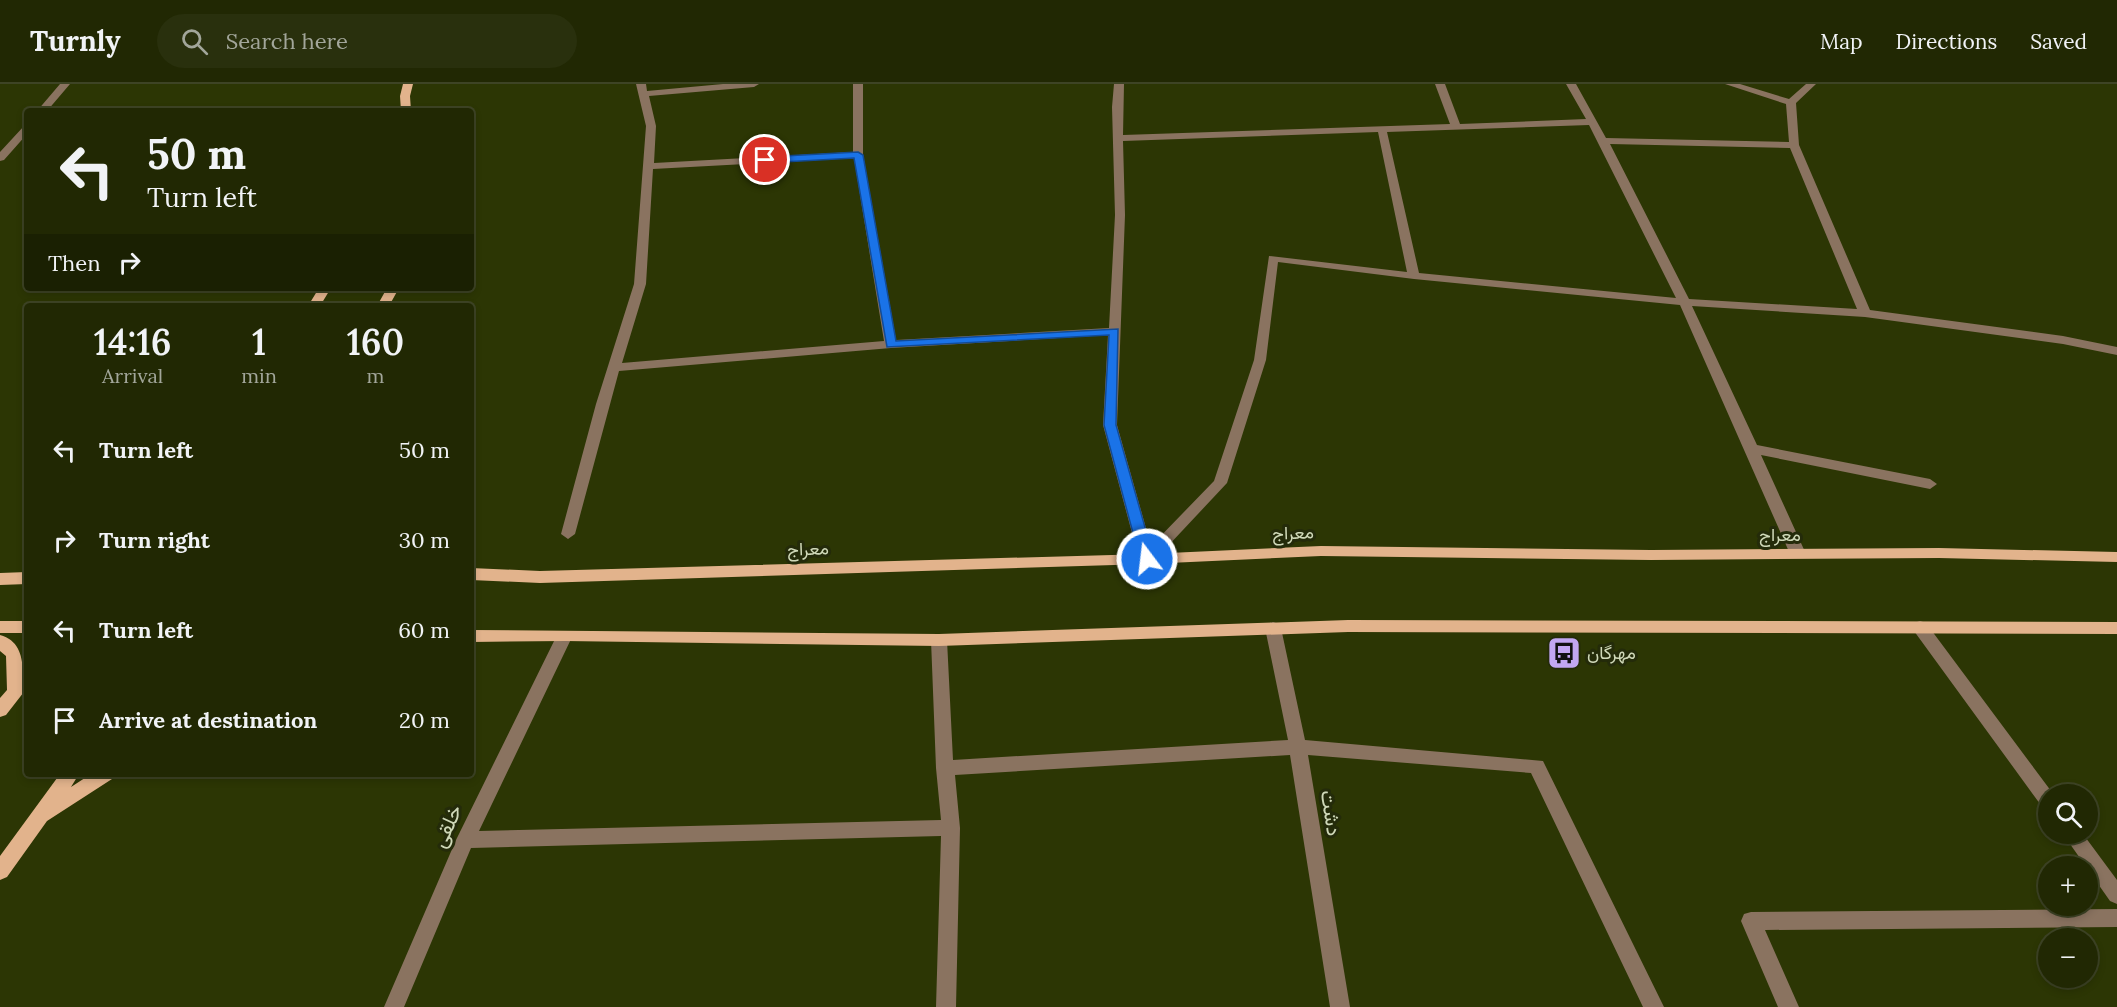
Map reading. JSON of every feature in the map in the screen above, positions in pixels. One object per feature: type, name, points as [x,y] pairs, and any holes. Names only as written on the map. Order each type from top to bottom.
[{"type":"main road","points":[[406,108],[405,96],[408,84]]},
{"type":"main road","name":"معراج","points":[[474,574],[540,577],[1147,559],[1321,551],[1939,553],[2117,557]]},
{"type":"main road","points":[[0,579],[24,578]]},
{"type":"main road","points":[[0,627],[24,627]]},
{"type":"main road","points":[[474,636],[939,640],[1273,628],[2117,628]]},
{"type":"main road","points":[[0,640],[14,654],[15,692]]},
{"type":"main road","points":[[0,710],[24,680]]},
{"type":"main road","points":[[0,871],[68,777]]},
{"type":"main road","points":[[36,820],[101,777]]},
{"type":"street","points":[[45,108],[65,84]]},
{"type":"street","points":[[568,534],[640,284],[651,126],[642,89],[754,84]]},
{"type":"street","points":[[858,84],[858,155],[891,344]]},
{"type":"street","points":[[1119,84],[1120,215],[1110,425],[1147,559]]},
{"type":"street","points":[[1440,84],[1456,127]]},
{"type":"street","points":[[1571,84],[1594,122],[1686,302],[1797,554]]},
{"type":"street","points":[[1730,84],[1791,102]]},
{"type":"street","points":[[1791,102],[1811,84]]},
{"type":"street","points":[[1791,102],[1794,145],[1865,313]]},
{"type":"street","points":[[1118,138],[1594,122]]},
{"type":"street","points":[[1382,129],[1413,276]]},
{"type":"street","points":[[0,158],[24,131]]},
{"type":"street","points":[[1604,141],[1794,145]]},
{"type":"street","points":[[649,166],[858,155]]},
{"type":"street","points":[[1147,559],[1221,483],[1260,360],[1273,258],[1413,276],[1686,302],[1865,313],[2063,340],[2117,351]]},
{"type":"street","points":[[614,368],[891,344],[1114,332]]},
{"type":"street","points":[[1751,448],[1930,484]]},
{"type":"street","points":[[1920,627],[2038,787]]},
{"type":"street","name":"دشت","points":[[1273,628],[1298,747],[1340,1007]]},
{"type":"street","name":"خلقی","points":[[394,1007],[465,840],[564,635]]},
{"type":"street","points":[[939,640],[945,768],[951,828],[946,1007]]},
{"type":"street","points":[[945,768],[1298,747],[1537,766],[1654,1007]]},
{"type":"street","points":[[465,840],[951,828]]},
{"type":"street","points":[[2079,844],[2117,895]]},
{"type":"street","points":[[1789,1007],[1751,921],[2117,918]]},
{"type":"place","name":"مهرگان","points":[[1564,653]]},
{"type":"route","points":[[765,160],[858,155],[891,344],[1114,332],[1110,425],[1147,559]]}]
